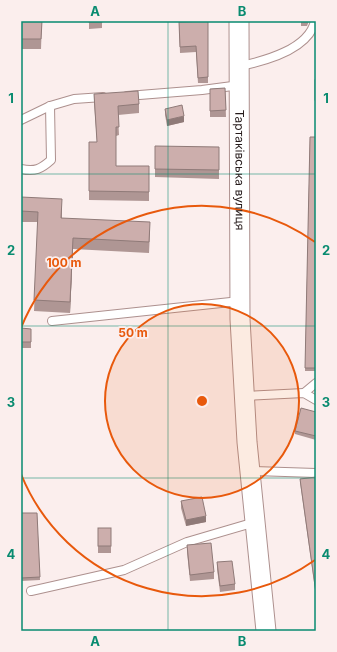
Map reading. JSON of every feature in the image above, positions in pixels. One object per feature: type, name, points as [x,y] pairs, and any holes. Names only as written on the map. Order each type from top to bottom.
[{"type":"street","name":"Тартаківська вулиця","points":[[239,21],[240,310],[249,471],[266,631]]},
{"type":"lane","points":[[240,66],[272,58],[289,50],[313,32],[315,21]]},
{"type":"lane","points":[[21,120],[50,106],[74,99],[202,90],[240,85]]},
{"type":"lane","points":[[21,169],[41,169],[51,160],[50,106]]},
{"type":"lane","points":[[52,321],[240,310]]},
{"type":"lane","points":[[304,393],[316,382]]},
{"type":"lane","points":[[244,396],[304,393],[316,400]]},
{"type":"lane","points":[[249,471],[316,473]]},
{"type":"lane","points":[[31,591],[124,570],[187,542],[254,522]]},
{"type":"building","points":[[21,21],[42,21],[41,39],[21,39]]},
{"type":"building","points":[[102,21],[102,22],[89,22]]},
{"type":"building","points":[[208,21],[208,77],[198,78],[196,46],[180,47],[179,22]]},
{"type":"building","points":[[316,80],[316,100],[315,100]]},
{"type":"building","points":[[225,88],[226,110],[210,111],[210,89]]},
{"type":"building","points":[[138,91],[139,104],[118,106],[119,127],[116,127],[116,166],[149,166],[149,192],[89,191],[89,142],[97,142],[94,94]]},
{"type":"building","points":[[182,105],[184,116],[167,120],[165,109]]},
{"type":"building","points":[[310,137],[316,137],[316,368],[305,368]]},
{"type":"building","points":[[155,146],[219,147],[219,170],[155,169]]},
{"type":"building","points":[[21,197],[62,199],[61,218],[150,222],[149,242],[73,238],[70,302],[34,300],[38,212],[21,211]]},
{"type":"building","points":[[21,328],[31,329],[31,342],[21,342]]},
{"type":"building","points":[[301,408],[316,412],[316,436],[295,431]]},
{"type":"building","points":[[316,477],[316,593],[300,479]]},
{"type":"building","points":[[202,497],[206,516],[186,520],[181,501]]},
{"type":"building","points":[[21,513],[37,513],[40,577],[21,578]]},
{"type":"building","points":[[98,528],[111,528],[111,546],[98,546]]},
{"type":"building","points":[[211,543],[214,572],[190,575],[187,545]]},
{"type":"building","points":[[232,561],[235,584],[220,586],[217,562]]}]
